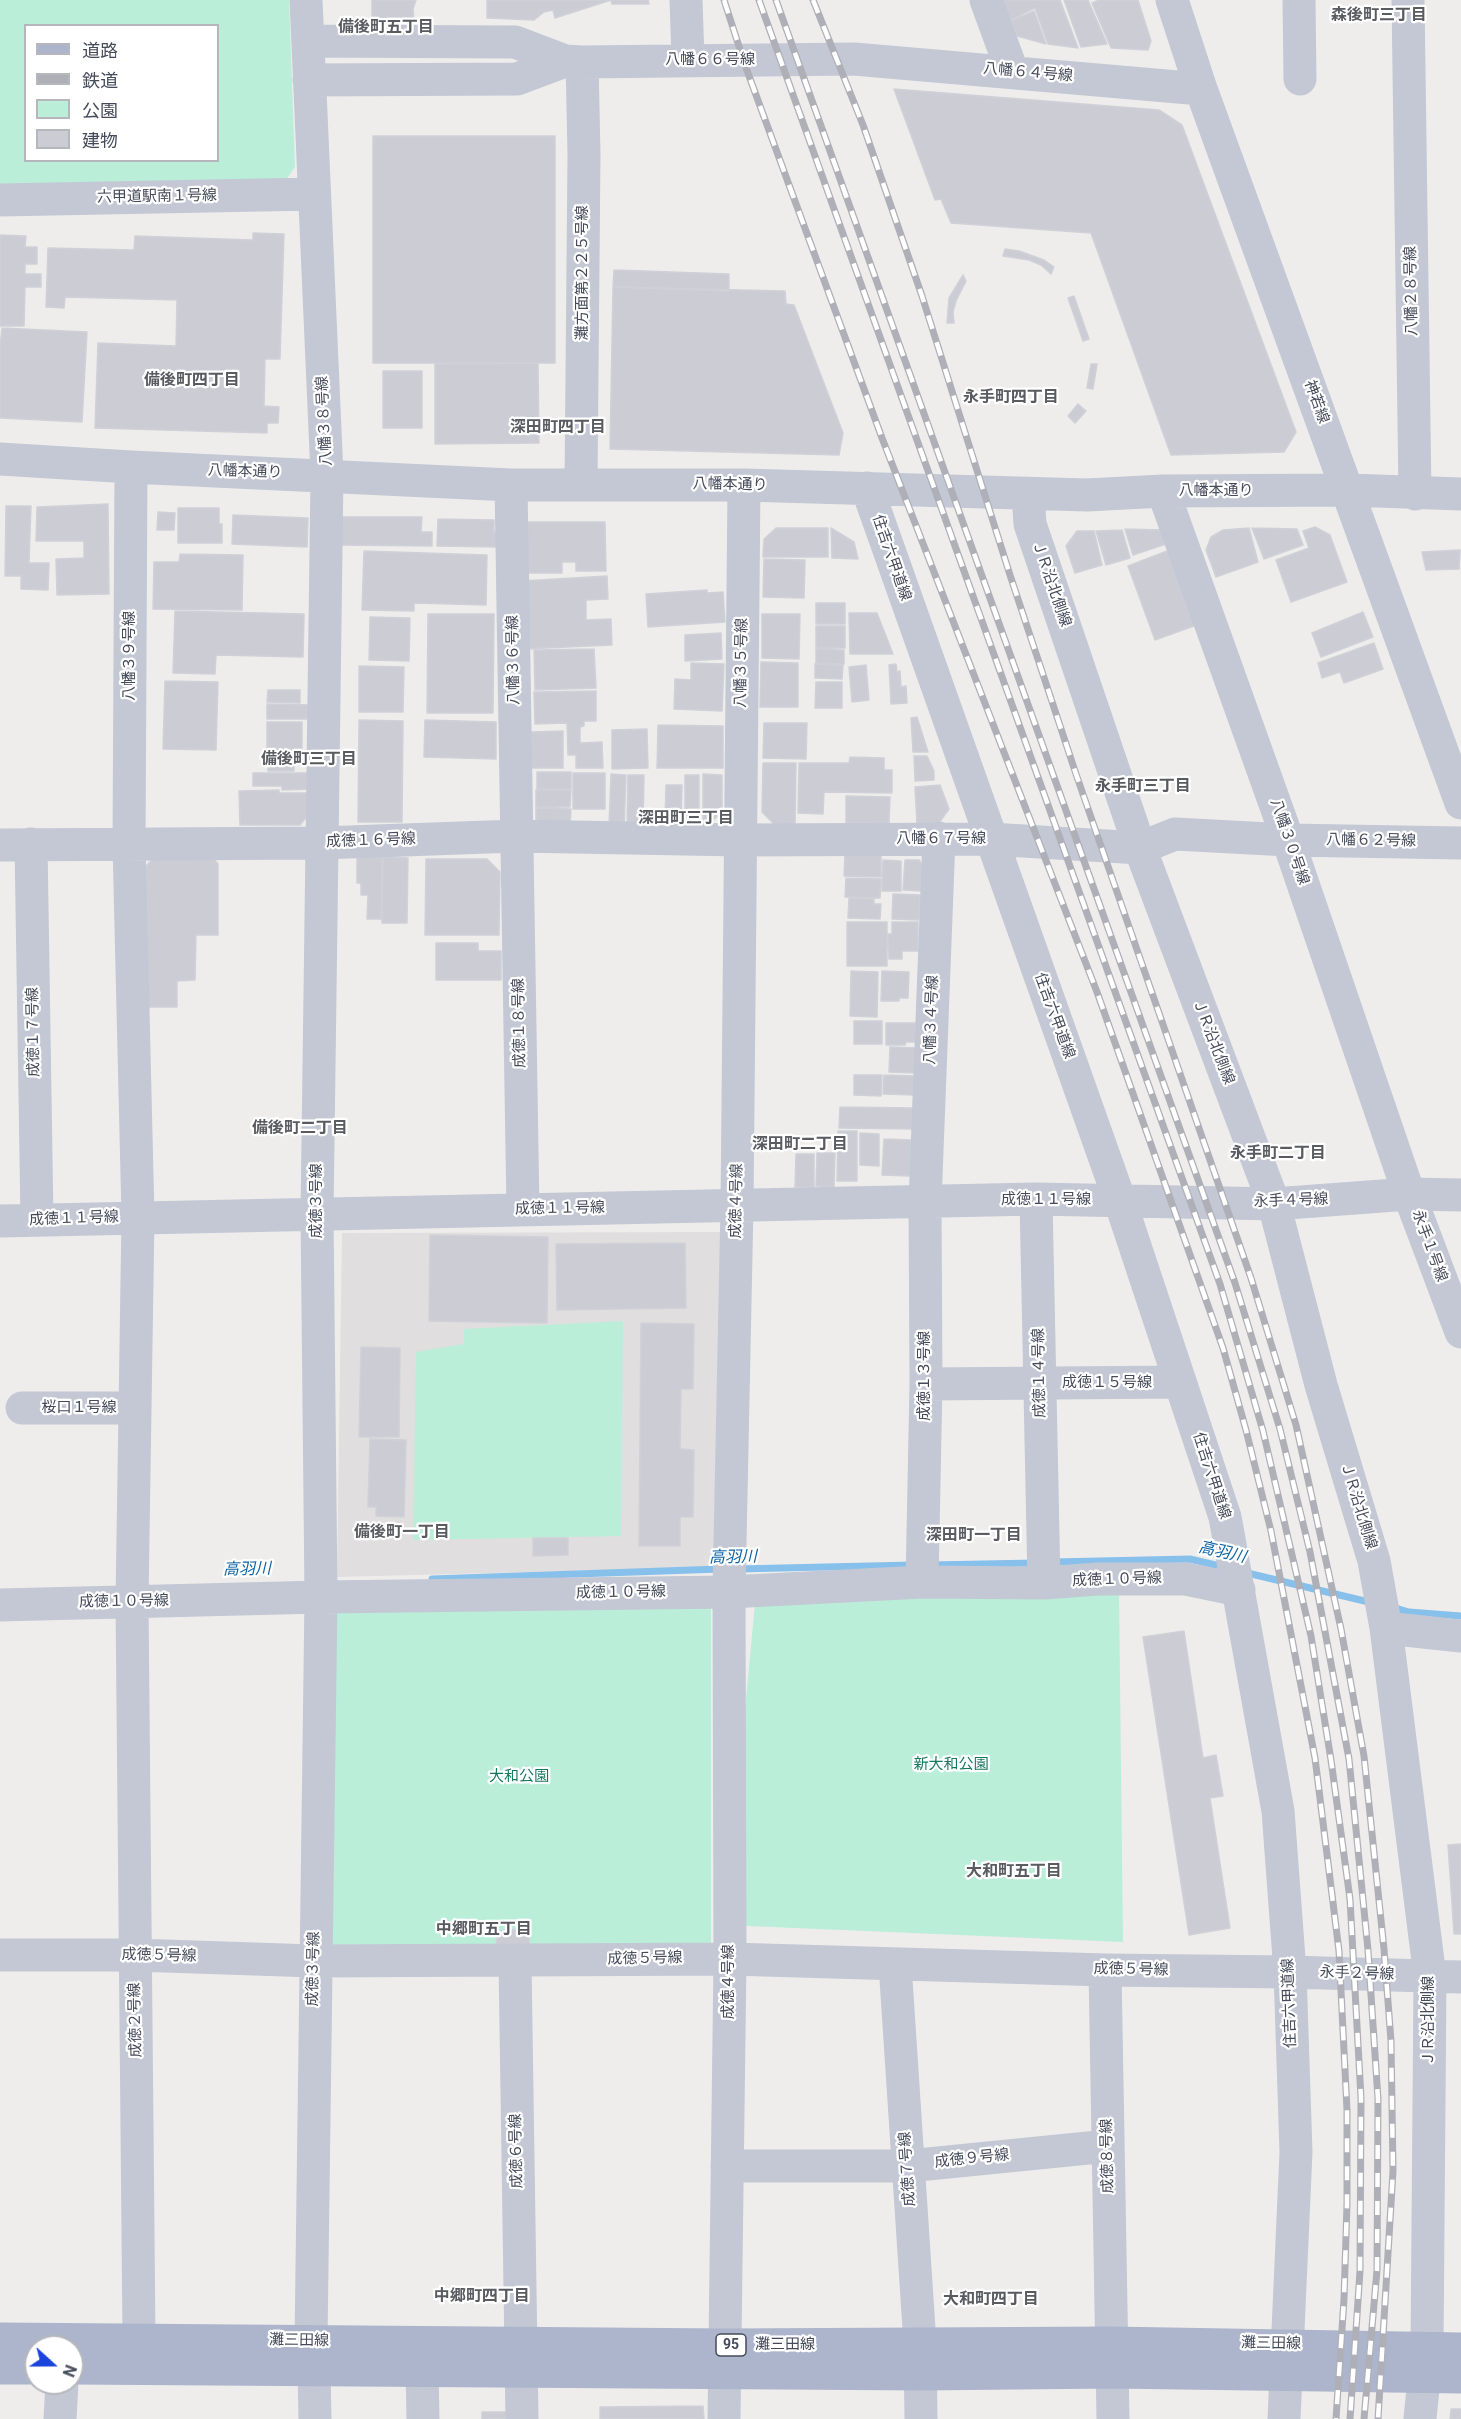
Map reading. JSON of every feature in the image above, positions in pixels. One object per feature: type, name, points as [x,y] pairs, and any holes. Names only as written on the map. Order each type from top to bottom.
[{"type":"main road","name":"灘三田線","points":[[0,2339],[139,2338],[312,2355],[422,2369],[520,2356]]},
{"type":"main road","name":"灘三田線","points":[[1426,2363],[1461,2349]]},
{"type":"main road","name":"灘三田線","points":[[84,2367],[312,2355],[724,2359],[1112,2357],[1426,2363],[1461,2377]]},
{"type":"main road","points":[[0,2368],[24,2368]]},
{"type":"street","name":"八幡３８号線","points":[[306,0],[327,475],[321,843]]},
{"type":"street","points":[[686,0],[688,59]]},
{"type":"street","points":[[986,0],[1012,71]]},
{"type":"street","name":"神若線","points":[[1172,0],[1202,89],[1461,803]]},
{"type":"street","points":[[1299,0],[1300,79]]},
{"type":"street","name":"八幡２８号線","points":[[1408,0],[1415,494]]},
{"type":"street","name":"八幡６６号線","points":[[308,41],[515,42],[574,61]]},
{"type":"street","name":"八幡６６号線","points":[[309,80],[517,79],[574,61],[854,59]]},
{"type":"street","name":"八幡６４号線","points":[[854,59],[1202,89]]},
{"type":"street","name":"灘方面第２２５号線","points":[[574,61],[584,154],[581,484]]},
{"type":"street","name":"六甲道駅南１号線","points":[[0,200],[314,194]]},
{"type":"street","name":"八幡本通り","points":[[0,459],[512,485],[744,485],[1087,495],[1163,491],[1349,490],[1461,494]]},
{"type":"street","name":"八幡３９号線","points":[[131,467],[129,844],[138,1217]]},
{"type":"street","name":"八幡３６号線","points":[[512,485],[516,836]]},
{"type":"street","name":"八幡３５号線","points":[[741,840],[744,485]]},
{"type":"street","name":"住吉六甲道線","points":[[867,488],[1120,1201],[1225,1517],[1278,1811],[1290,1972],[1296,2152],[1284,2419]]},
{"type":"street","name":"八幡３０号線","points":[[1163,491],[1288,840],[1409,1194]]},
{"type":"street","name":"ＪＲ沿北側線","points":[[1028,494],[1030,524],[1140,848],[1274,1204],[1321,1384],[1374,1561],[1445,1977],[1426,2363],[1420,2419]]},
{"type":"street","name":"八幡６２号線","points":[[1140,848],[1175,834],[1288,840],[1461,843]]},
{"type":"street","name":"成徳１６号線","points":[[15,845],[321,843],[516,836],[741,840]]},
{"type":"street","name":"成徳１８号線","points":[[516,836],[523,1210]]},
{"type":"street","name":"八幡３４号線","points":[[925,1203],[939,838]]},
{"type":"street","name":"八幡６７号線","points":[[741,840],[990,839],[1140,848]]},
{"type":"street","name":"成徳４号線","points":[[724,2419],[730,1959],[730,1578],[741,840]]},
{"type":"street","name":"成徳３号線","points":[[315,2419],[312,2355],[314,1961],[320,1583],[317,1214],[321,843]]},
{"type":"street","name":"成徳１７号線","points":[[15,845],[37,1220]]},
{"type":"street","name":"永手４号線","points":[[1120,1201],[1274,1204],[1409,1194],[1461,1195]]},
{"type":"street","name":"永手１号線","points":[[1409,1194],[1461,1332]]},
{"type":"street","name":"成徳１１号線","points":[[0,1221],[1036,1199],[1120,1201]]},
{"type":"street","name":"成徳１４号線","points":[[1036,1199],[1044,1568]]},
{"type":"street","name":"成徳１３号線","points":[[922,1571],[926,1384],[925,1203]]},
{"type":"street","name":"成徳２号線","points":[[138,1217],[133,1591],[139,2338]]},
{"type":"street","name":"成徳１５号線","points":[[926,1384],[1180,1382]]},
{"type":"street","name":"桜口１号線","points":[[22,1408],[135,1408]]},
{"type":"street","name":"成徳１０号線","points":[[16,1604],[133,1591],[180,1600],[320,1583],[730,1578],[1044,1568],[1098,1579],[1186,1579],[1239,1590]]},
{"type":"street","points":[[1384,1617],[1461,1636]]},
{"type":"street","name":"成徳５号線","points":[[0,1955],[135,1955],[314,1961],[730,1959],[1105,1970],[1290,1972]]},
{"type":"street","name":"成徳６号線","points":[[515,1961],[522,2419]]},
{"type":"street","name":"成徳７号線","points":[[895,1964],[921,2359],[921,2419]]},
{"type":"street","name":"成徳８号線","points":[[1105,1970],[1113,2419]]},
{"type":"street","name":"永手２号線","points":[[1290,1972],[1445,1977]]},
{"type":"street","name":"成徳９号線","points":[[728,2166],[908,2166],[1108,2146]]},
{"type":"street","points":[[422,2369],[423,2419]]},
{"type":"street","points":[[60,2419],[61,2395]]},
{"type":"shaded area","points":[[725,1232],[725,1567],[337,1577],[342,1233]]},
{"type":"green space","points":[[0,0],[289,0],[295,167],[281,187],[0,186]]},
{"type":"green space","points":[[623,1321],[621,1536],[413,1540],[416,1352],[464,1344],[464,1329]]},
{"type":"green space","name":"新大和公園","points":[[1119,1589],[1123,1942],[725,1925],[755,1603]]},
{"type":"green space","name":"大和公園","points":[[711,1608],[711,1943],[328,1953],[334,1609]]},
{"type":"building","points":[[372,0],[416,0],[413,9],[414,22],[372,22]]},
{"type":"building","points":[[487,0],[611,0],[555,18],[553,10],[544,12],[534,20],[487,18]]},
{"type":"building","points":[[611,0],[648,0],[649,4],[612,4]]},
{"type":"building","points":[[1002,0],[1060,0],[1078,48],[1048,44],[1035,8],[1010,20]]},
{"type":"building","points":[[1064,0],[1088,0],[1107,44],[1081,47]]},
{"type":"building","points":[[1099,0],[1138,0],[1151,41],[1148,50],[1111,48],[1092,3]]},
{"type":"building","points":[[1034,11],[1046,44],[1017,36],[1011,21]]},
{"type":"building","points":[[894,89],[1159,110],[1182,125],[1296,432],[1284,452],[1171,455],[1091,233],[951,223],[941,199],[935,200]]},
{"type":"building","points":[[373,136],[555,136],[555,363],[373,363]]},
{"type":"building","points":[[253,233],[284,234],[280,359],[265,359],[264,406],[279,407],[278,423],[267,423],[267,433],[95,428],[98,343],[176,346],[177,300],[65,297],[64,308],[46,307],[48,248],[134,250],[135,236],[253,240]]},
{"type":"building","points":[[0,235],[26,236],[25,247],[37,247],[37,264],[25,264],[25,274],[41,274],[41,287],[25,287],[24,326],[0,326]]},
{"type":"building","points":[[1005,249],[1019,251],[1044,260],[1054,267],[1051,274],[1041,265],[1029,260],[1003,256]]},
{"type":"building","points":[[614,270],[729,274],[729,291],[613,287]]},
{"type":"building","points":[[963,275],[966,281],[956,301],[953,312],[954,323],[947,323],[949,298]]},
{"type":"building","points":[[613,287],[785,291],[786,304],[794,305],[843,433],[839,455],[610,449]]},
{"type":"building","points":[[1074,296],[1089,339],[1083,341],[1068,298]]},
{"type":"building","points":[[2,328],[87,332],[82,422],[0,418]]},
{"type":"building","points":[[538,363],[539,443],[435,444],[435,364]]},
{"type":"building","points":[[1091,364],[1097,364],[1093,389],[1087,388]]},
{"type":"building","points":[[383,371],[422,371],[422,428],[383,428]]},
{"type":"building","points":[[1078,404],[1086,411],[1075,423],[1068,416]]},
{"type":"building","points":[[108,504],[109,594],[57,595],[56,559],[84,558],[84,541],[36,541],[37,507]]},
{"type":"building","points":[[6,506],[31,506],[29,563],[49,563],[48,590],[21,589],[21,576],[5,576]]},
{"type":"building","points":[[178,508],[219,508],[222,543],[178,543]]},
{"type":"building","points":[[158,512],[175,513],[174,530],[157,530]]},
{"type":"building","points":[[233,515],[308,518],[307,547],[232,544]]},
{"type":"building","points":[[338,517],[422,517],[421,532],[432,532],[432,546],[338,545]]},
{"type":"building","points":[[438,519],[494,520],[497,547],[437,546]]},
{"type":"building","points":[[520,522],[605,522],[606,571],[576,571],[576,562],[562,562],[562,573],[520,573]]},
{"type":"building","points":[[1315,527],[1330,535],[1347,582],[1291,602],[1276,560],[1309,548],[1303,531]]},
{"type":"building","points":[[776,528],[828,528],[828,557],[763,557],[764,539]]},
{"type":"building","points":[[831,528],[854,542],[858,559],[832,558]]},
{"type":"building","points":[[1249,528],[1258,562],[1216,577],[1206,550],[1211,537],[1223,530]]},
{"type":"building","points":[[1252,528],[1297,529],[1303,545],[1264,559]]},
{"type":"building","points":[[1125,529],[1161,530],[1175,541],[1133,555]]},
{"type":"building","points":[[1122,530],[1130,558],[1106,565],[1096,531]]},
{"type":"building","points":[[1077,531],[1094,531],[1102,565],[1075,573],[1066,546]]},
{"type":"building","points":[[1175,548],[1202,623],[1155,640],[1128,566]]},
{"type":"building","points":[[1460,550],[1459,569],[1426,570],[1422,552]]},
{"type":"building","points":[[364,551],[487,555],[486,605],[414,603],[414,611],[362,610]]},
{"type":"building","points":[[180,554],[243,555],[242,610],[153,609],[154,562],[179,562]]},
{"type":"building","points":[[764,559],[805,560],[804,598],[763,597]]},
{"type":"building","points":[[607,576],[608,599],[586,600],[586,620],[611,619],[612,645],[523,649],[521,581]]},
{"type":"building","points":[[707,590],[707,593],[723,592],[725,622],[648,627],[646,594]]},
{"type":"building","points":[[816,603],[845,603],[845,624],[816,624]]},
{"type":"building","points":[[175,611],[304,614],[303,657],[216,655],[215,674],[173,673]]},
{"type":"building","points":[[1363,612],[1373,637],[1321,657],[1312,633]]},
{"type":"building","points":[[849,613],[877,613],[893,654],[850,654]]},
{"type":"building","points":[[428,614],[494,614],[493,713],[427,713]]},
{"type":"building","points":[[762,614],[800,614],[799,659],[762,658]]},
{"type":"building","points":[[370,617],[410,618],[409,661],[369,660]]},
{"type":"building","points":[[816,626],[845,626],[845,648],[816,648]]},
{"type":"building","points":[[721,633],[722,659],[685,661],[685,635]]},
{"type":"building","points":[[1374,643],[1383,669],[1344,683],[1340,672],[1322,678],[1318,663]]},
{"type":"building","points":[[594,649],[596,688],[535,690],[534,650]]},
{"type":"building","points":[[816,649],[844,650],[844,664],[816,663]]},
{"type":"building","points":[[761,662],[798,663],[798,707],[760,707]]},
{"type":"building","points":[[691,663],[724,664],[722,711],[674,709],[675,679],[691,680]]},
{"type":"building","points":[[815,664],[843,665],[842,679],[815,678]]},
{"type":"building","points":[[896,664],[897,672],[900,671],[901,687],[906,686],[907,703],[891,704],[889,665]]},
{"type":"building","points":[[866,665],[869,700],[852,702],[849,667]]},
{"type":"building","points":[[359,666],[404,667],[403,712],[359,712]]},
{"type":"building","points":[[165,681],[218,682],[216,750],[163,749]]},
{"type":"building","points":[[816,682],[842,682],[842,708],[815,708]]},
{"type":"building","points":[[268,690],[300,690],[300,703],[267,702]]},
{"type":"building","points":[[596,691],[596,721],[584,721],[584,726],[580,727],[580,743],[602,742],[603,768],[576,768],[576,755],[568,755],[567,723],[535,724],[534,692]]},
{"type":"building","points":[[267,704],[311,705],[311,719],[267,719]]},
{"type":"building","points":[[917,717],[928,752],[913,752],[911,718]]},
{"type":"building","points":[[359,720],[403,721],[402,822],[358,822]]},
{"type":"building","points":[[425,720],[496,722],[496,759],[424,757]]},
{"type":"building","points":[[267,722],[302,722],[302,754],[267,754]]},
{"type":"building","points":[[764,723],[807,723],[806,759],[763,758]]},
{"type":"building","points":[[658,725],[723,726],[723,768],[657,768]]},
{"type":"building","points":[[647,729],[648,768],[612,769],[612,730]]},
{"type":"building","points":[[563,731],[563,768],[531,768],[531,732]]},
{"type":"building","points":[[293,755],[294,771],[268,771],[268,756]]},
{"type":"building","points":[[914,756],[927,756],[934,771],[934,780],[915,781]]},
{"type":"building","points":[[850,757],[884,758],[884,770],[892,770],[892,793],[824,792],[823,814],[798,813],[799,763],[849,763]]},
{"type":"building","points":[[763,763],[796,763],[795,825],[775,825],[762,812]]},
{"type":"building","points":[[537,772],[571,772],[571,789],[537,789]]},
{"type":"building","points":[[253,773],[311,773],[311,789],[282,790],[282,786],[253,786]]},
{"type":"building","points":[[573,773],[605,773],[605,809],[573,809]]},
{"type":"building","points":[[611,774],[626,775],[624,827],[609,827]]},
{"type":"building","points":[[703,774],[722,775],[722,811],[708,826],[703,826]]},
{"type":"building","points":[[628,775],[644,775],[643,826],[627,826]]},
{"type":"building","points":[[685,775],[699,775],[699,816],[685,816]]},
{"type":"building","points":[[666,785],[682,785],[681,819],[665,818]]},
{"type":"building","points":[[940,785],[949,809],[939,823],[917,824],[915,787]]},
{"type":"building","points":[[279,790],[279,793],[307,793],[308,815],[300,825],[240,825],[239,791]]},
{"type":"building","points":[[536,790],[571,790],[570,807],[536,807]]},
{"type":"building","points":[[846,796],[890,797],[889,824],[846,823]]},
{"type":"building","points":[[536,808],[571,809],[570,825],[536,825]]},
{"type":"building","points":[[845,853],[881,853],[881,877],[844,876]]},
{"type":"building","points":[[357,856],[382,857],[381,919],[367,919],[368,895],[361,895],[361,883],[357,883]]},
{"type":"building","points":[[383,857],[408,858],[407,923],[382,923]]},
{"type":"building","points":[[154,858],[213,858],[218,864],[218,935],[196,935],[195,980],[177,981],[177,1007],[149,1007],[143,1001],[146,866]]},
{"type":"building","points":[[426,859],[487,859],[500,872],[499,935],[425,935]]},
{"type":"building","points":[[883,860],[901,861],[901,891],[882,891]]},
{"type":"building","points":[[905,860],[919,860],[922,865],[921,891],[903,890]]},
{"type":"building","points":[[846,878],[881,879],[880,898],[845,897]]},
{"type":"building","points":[[893,894],[920,895],[919,920],[892,919]]},
{"type":"building","points":[[849,898],[874,899],[874,904],[881,904],[880,919],[848,918]]},
{"type":"building","points":[[847,922],[887,922],[887,966],[847,966]]},
{"type":"building","points":[[892,922],[918,922],[918,951],[902,951],[902,959],[889,959],[888,934],[892,934]]},
{"type":"building","points":[[436,943],[478,943],[478,951],[501,951],[501,980],[436,980]]},
{"type":"building","points":[[851,971],[878,972],[877,1017],[850,1016]]},
{"type":"building","points":[[882,971],[909,972],[908,998],[899,998],[899,1001],[881,1001]]},
{"type":"building","points":[[854,1021],[882,1021],[882,1044],[854,1044]]},
{"type":"building","points":[[886,1023],[918,1023],[918,1042],[886,1045]]},
{"type":"building","points":[[890,1047],[917,1048],[916,1073],[889,1072]]},
{"type":"building","points":[[854,1075],[882,1075],[881,1096],[854,1095]]},
{"type":"building","points":[[884,1075],[915,1076],[914,1095],[883,1094]]},
{"type":"building","points":[[840,1107],[915,1108],[915,1129],[839,1128]]},
{"type":"building","points":[[838,1131],[857,1131],[857,1181],[837,1181]]},
{"type":"building","points":[[860,1133],[879,1134],[879,1166],[860,1165]]},
{"type":"building","points":[[884,1139],[911,1140],[910,1176],[882,1175]]},
{"type":"building","points":[[817,1153],[835,1153],[834,1187],[816,1186]]},
{"type":"building","points":[[796,1154],[814,1154],[814,1187],[795,1187]]},
{"type":"building","points":[[430,1235],[548,1237],[547,1323],[429,1321]]},
{"type":"building","points":[[685,1243],[686,1308],[557,1310],[556,1244]]},
{"type":"building","points":[[641,1323],[694,1324],[693,1389],[681,1389],[680,1449],[694,1450],[693,1517],[680,1517],[680,1546],[639,1546]]},
{"type":"building","points":[[361,1347],[400,1348],[399,1437],[359,1437]]},
{"type":"building","points":[[370,1439],[406,1440],[404,1517],[376,1516],[376,1507],[368,1507]]},
{"type":"building","points":[[533,1538],[568,1538],[568,1555],[533,1556]]},
{"type":"building","points":[[1184,1631],[1203,1758],[1216,1755],[1223,1796],[1210,1798],[1230,1928],[1189,1935],[1143,1637]]},
{"type":"building","points":[[1461,1844],[1461,1934],[1454,1934],[1448,1845]]},
{"type":"building","points":[[528,1928],[530,1948],[497,1950],[496,1931]]},
{"type":"building","points":[[703,2406],[704,2419],[600,2419],[600,2407]]},
{"type":"building","points":[[1451,2409],[1461,2409],[1461,2419],[1450,2419]]},
{"type":"building","points":[[482,2412],[509,2412],[509,2419],[482,2419]]},
{"type":"waterway","name":"高羽川","points":[[1053,1562],[1190,1559],[1224,1567]]},
{"type":"waterway","name":"高羽川","points":[[930,1565],[1036,1563]]},
{"type":"waterway","name":"高羽川","points":[[738,1569],[913,1565]]},
{"type":"waterway","name":"高羽川","points":[[432,1579],[721,1569]]},
{"type":"waterway","name":"高羽川","points":[[1243,1572],[1373,1603]]},
{"type":"waterway","name":"高羽川","points":[[1392,1607],[1409,1612],[1461,1616]]},
{"type":"railway","points":[[724,0],[745,65],[882,438],[1097,992],[1223,1348],[1246,1430],[1271,1531],[1315,1758],[1339,1951],[1347,2110],[1347,2204],[1344,2299],[1336,2419]]},
{"type":"railway","points":[[759,0],[1220,1284],[1263,1431],[1311,1636],[1350,1899],[1361,2098],[1360,2271],[1350,2419]]},
{"type":"railway","points":[[776,0],[1235,1283],[1280,1429],[1310,1552],[1349,1759],[1368,1950],[1378,2099],[1377,2270],[1364,2419]]},
{"type":"railway","points":[[813,0],[863,125],[922,296],[1010,575],[1076,774],[1251,1278],[1296,1425],[1341,1629],[1364,1756],[1384,1949],[1391,2041],[1393,2171],[1378,2419]]},
{"type":"district","name":"森後町三丁目","points":[[1379,16]]},
{"type":"district","name":"備後町五丁目","points":[[386,28]]},
{"type":"district","name":"備後町四丁目","points":[[192,381]]},
{"type":"district","name":"永手町四丁目","points":[[1011,398]]},
{"type":"district","name":"深田町四丁目","points":[[558,428]]},
{"type":"district","name":"備後町三丁目","points":[[309,760]]},
{"type":"district","name":"永手町三丁目","points":[[1143,787]]},
{"type":"district","name":"深田町三丁目","points":[[686,819]]},
{"type":"district","name":"備後町二丁目","points":[[300,1129]]},
{"type":"district","name":"深田町二丁目","points":[[800,1145]]},
{"type":"district","name":"永手町二丁目","points":[[1278,1154]]},
{"type":"district","name":"備後町一丁目","points":[[402,1533]]},
{"type":"district","name":"深田町一丁目","points":[[974,1536]]},
{"type":"district","name":"大和町五丁目","points":[[1014,1872]]},
{"type":"district","name":"中郷町五丁目","points":[[484,1930]]},
{"type":"district","name":"中郷町四丁目","points":[[482,2297]]},
{"type":"district","name":"大和町四丁目","points":[[991,2300]]}]
